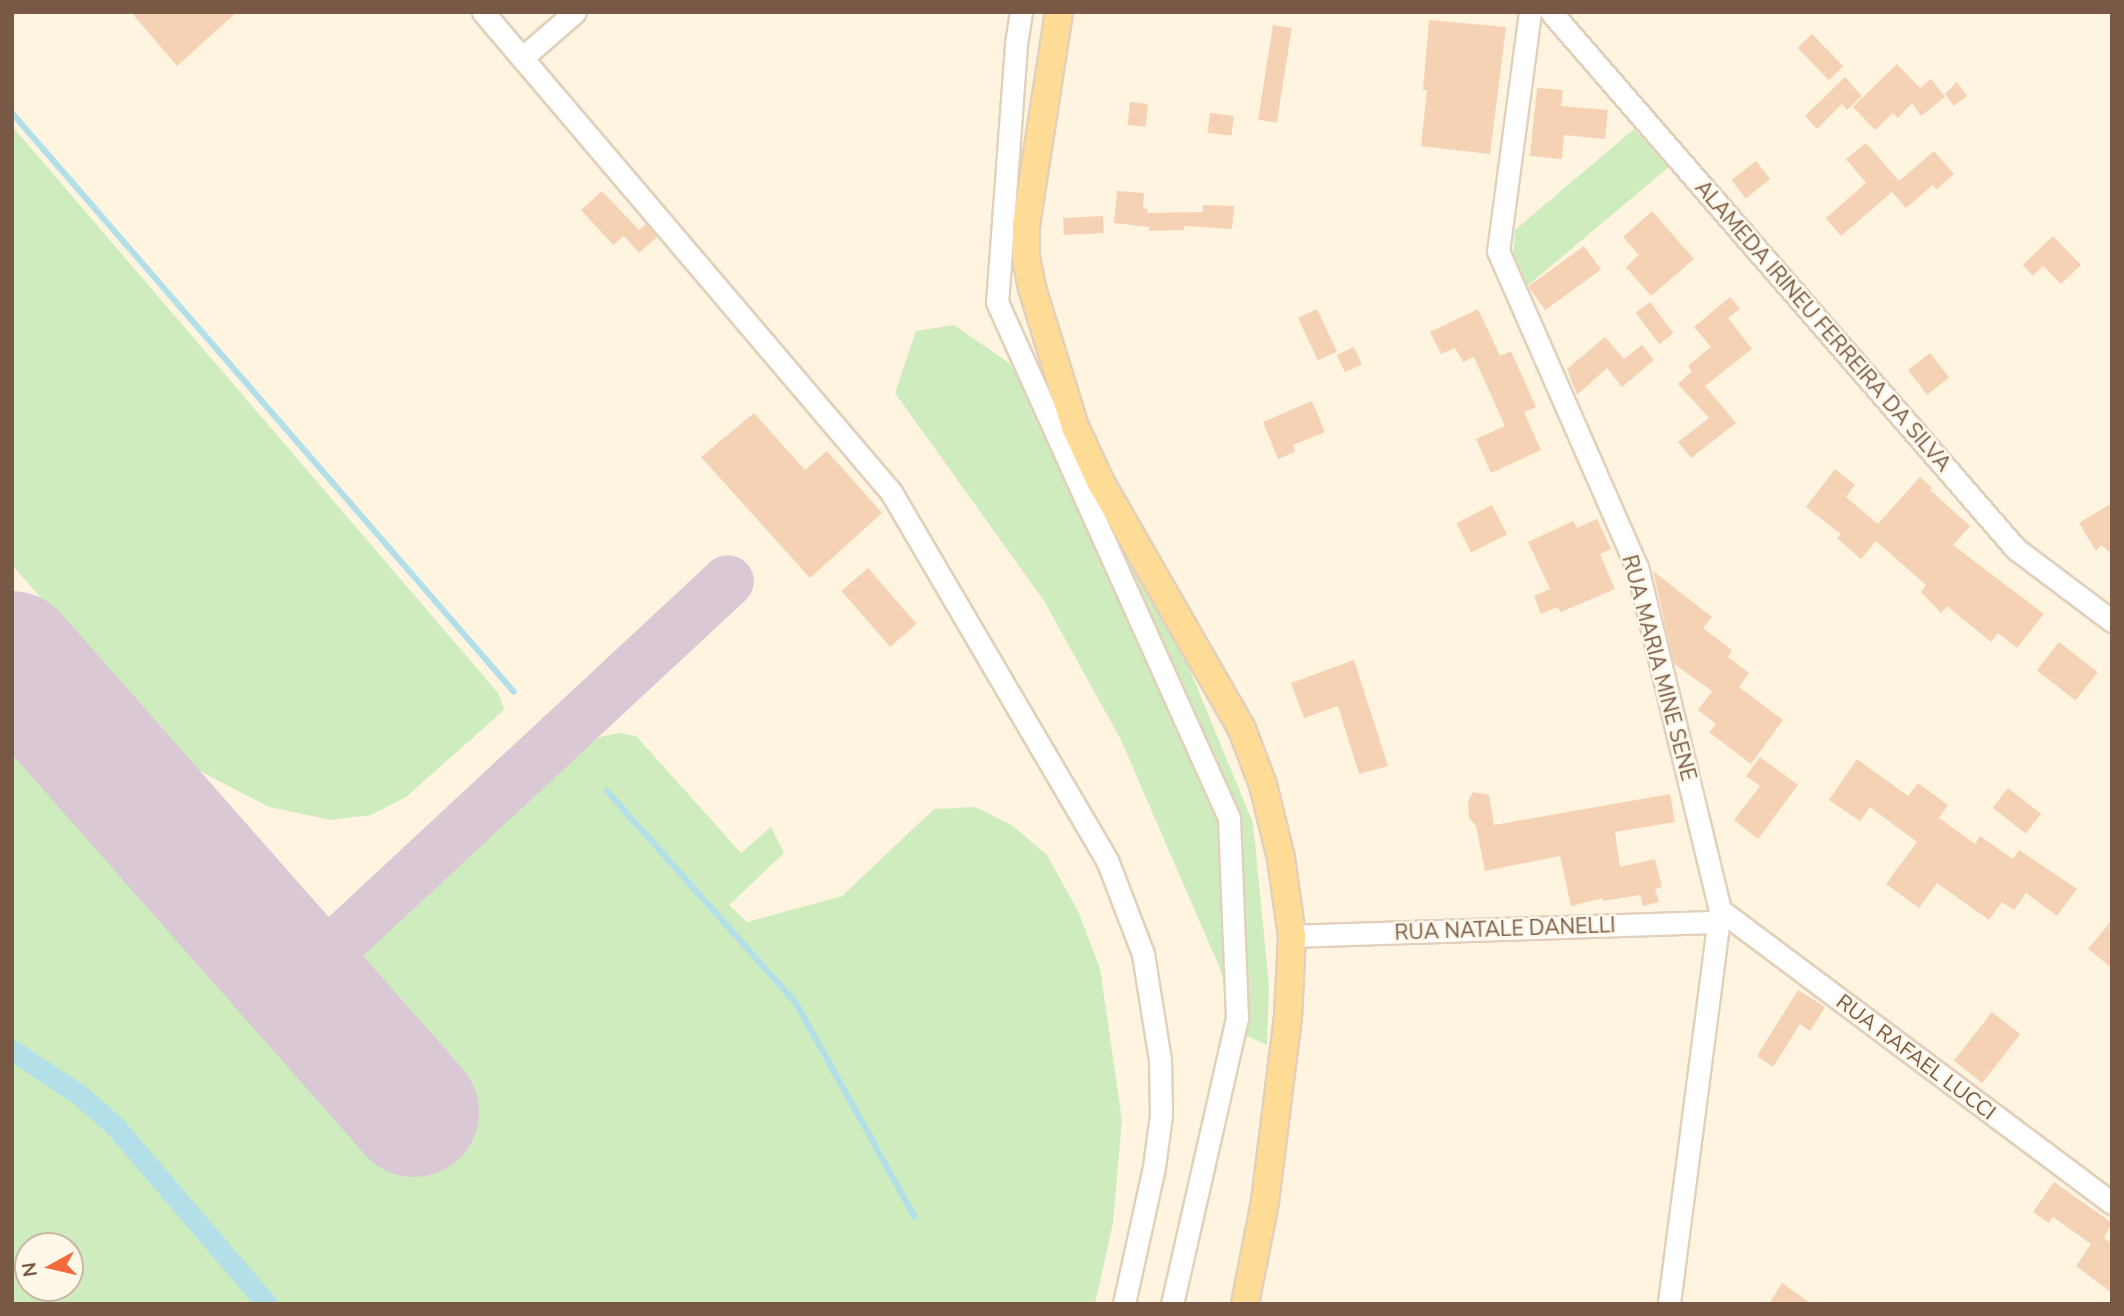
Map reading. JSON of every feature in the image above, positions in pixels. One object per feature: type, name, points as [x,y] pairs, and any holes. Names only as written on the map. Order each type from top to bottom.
[{"type":"main road","points":[[1059,12],[1026,225],[1026,257],[1032,288],[1074,428],[1101,483],[1241,727],[1266,797],[1281,858],[1292,936],[1288,1017],[1267,1189],[1245,1304]]},
{"type":"street","points":[[483,12],[891,492],[1107,860],[1143,954],[1160,1060],[1161,1115],[1154,1167],[1124,1304]]},
{"type":"street","points":[[522,58],[575,12]]},
{"type":"street","points":[[1021,12],[1016,44],[997,302],[1229,818],[1237,1018],[1172,1304]]},
{"type":"street","name":"RUA MARIA MINE SENE","points":[[1530,12],[1498,251],[1637,566],[1719,916],[1669,1304]]},
{"type":"street","name":"ALAMEDA IRINEU FERREIRA DA SILVA","points":[[1551,12],[2016,549],[2112,621]]},
{"type":"street","name":"RUA NATALE DANELLI","points":[[1292,936],[1719,916]]},
{"type":"street","name":"RUA RAFAEL LUCCI","points":[[1719,916],[2112,1203]]},
{"type":"green space","points":[[12,126],[499,694],[504,710],[406,797],[371,815],[331,820],[269,807],[188,765],[12,565]]},
{"type":"green space","points":[[1634,129],[1669,167],[1526,287],[1513,257],[1515,230]]},
{"type":"green space","points":[[954,325],[1009,363],[1080,471],[1178,641],[1253,823],[1269,985],[1267,1045],[1243,1034],[1218,964],[1121,740],[1044,601],[895,393],[916,331]]},
{"type":"green space","points":[[619,733],[636,736],[741,853],[771,827],[784,853],[729,905],[747,922],[842,896],[934,809],[976,807],[1013,826],[1047,855],[1078,911],[1100,968],[1122,1120],[1113,1223],[1095,1304],[12,1304],[12,753],[366,1153],[458,1074],[355,955],[585,746],[600,737]]},
{"type":"building","points":[[131,12],[237,12],[177,66]]},
{"type":"building","points":[[1429,20],[1506,27],[1490,154],[1421,146],[1427,90],[1423,90]]},
{"type":"building","points":[[1273,25],[1292,28],[1277,123],[1258,120]]},
{"type":"building","points":[[1812,34],[1843,66],[1829,80],[1798,48]]},
{"type":"building","points":[[1897,64],[1920,88],[1931,79],[1945,97],[1921,116],[1912,103],[1898,118],[1893,113],[1875,130],[1853,107]]},
{"type":"building","points":[[1845,77],[1862,96],[1847,110],[1842,104],[1817,129],[1805,116]]},
{"type":"building","points":[[1957,82],[1967,96],[1954,106],[1945,94]]},
{"type":"building","points":[[1537,88],[1563,90],[1561,106],[1608,110],[1605,139],[1564,135],[1562,159],[1530,156]]},
{"type":"building","points":[[1130,102],[1148,104],[1145,127],[1128,125]]},
{"type":"building","points":[[1210,113],[1234,116],[1231,136],[1208,133]]},
{"type":"building","points":[[1866,143],[1899,181],[1934,151],[1954,174],[1936,190],[1933,185],[1906,208],[1892,192],[1841,236],[1826,218],[1866,183],[1846,159]]},
{"type":"building","points":[[1756,161],[1770,179],[1746,198],[1732,180]]},
{"type":"building","points":[[602,191],[639,230],[646,224],[657,237],[639,253],[624,236],[613,245],[581,210]]},
{"type":"building","points":[[1117,191],[1144,193],[1143,208],[1148,209],[1147,213],[1203,212],[1203,205],[1234,206],[1232,229],[1184,226],[1184,230],[1149,231],[1149,227],[1114,223]]},
{"type":"building","points":[[1652,211],[1694,259],[1651,296],[1626,267],[1639,255],[1623,237]]},
{"type":"building","points":[[1103,216],[1104,233],[1064,235],[1063,218]]},
{"type":"building","points":[[2053,236],[2081,265],[2061,284],[2043,266],[2033,276],[2023,265]]},
{"type":"building","points":[[1584,246],[1601,269],[1545,310],[1528,287]]},
{"type":"building","points":[[1730,297],[1740,309],[1728,318],[1752,349],[1705,386],[1736,423],[1691,458],[1678,442],[1709,418],[1678,384],[1692,371],[1688,366],[1711,347],[1694,327]]},
{"type":"building","points":[[1650,302],[1673,333],[1659,344],[1636,313]]},
{"type":"building","points":[[1317,309],[1337,352],[1318,360],[1298,318]]},
{"type":"building","points":[[1478,309],[1500,356],[1511,351],[1536,407],[1524,412],[1541,450],[1491,473],[1476,439],[1505,426],[1474,357],[1463,362],[1455,348],[1441,354],[1430,332]]},
{"type":"building","points":[[1605,337],[1624,359],[1642,345],[1654,360],[1622,387],[1607,368],[1577,395],[1567,369]]},
{"type":"building","points":[[1354,347],[1362,364],[1345,372],[1337,355]]},
{"type":"building","points":[[1930,353],[1949,377],[1927,395],[1908,370]]},
{"type":"building","points":[[1312,401],[1325,432],[1293,445],[1295,452],[1278,459],[1263,422]]},
{"type":"building","points":[[754,413],[805,470],[827,451],[882,513],[810,578],[701,457]]},
{"type":"building","points":[[1835,469],[1855,485],[1846,497],[1878,524],[1920,477],[1932,488],[1930,490],[1970,526],[1953,545],[2044,614],[2017,648],[1998,633],[1991,642],[1947,606],[1941,613],[1921,592],[1926,585],[1876,541],[1861,559],[1837,538],[1841,534],[1806,507]]},
{"type":"building","points":[[2112,503],[2112,554],[2101,545],[2096,551],[2079,523]]},
{"type":"building","points":[[1492,505],[1507,534],[1471,553],[1456,523]]},
{"type":"building","points":[[1597,519],[1611,549],[1600,554],[1615,589],[1561,612],[1557,607],[1541,614],[1534,596],[1550,589],[1528,542],[1573,521],[1577,528]]},
{"type":"building","points":[[868,568],[917,624],[890,647],[842,591]]},
{"type":"building","points":[[1653,571],[1712,617],[1703,628],[1732,650],[1728,657],[1749,673],[1739,687],[1783,720],[1751,764],[1709,732],[1716,724],[1698,710],[1712,691],[1674,664]]},
{"type":"building","points":[[2059,642],[2098,672],[2075,701],[2037,670]]},
{"type":"building","points":[[1354,660],[1388,766],[1359,774],[1338,706],[1304,718],[1291,683]]},
{"type":"building","points":[[1760,757],[1798,785],[1758,839],[1734,820],[1760,786],[1746,776]]},
{"type":"building","points":[[1857,759],[1908,796],[1918,783],[1948,805],[1939,818],[1975,844],[1980,836],[2013,859],[2019,850],[2077,889],[2057,916],[2026,893],[2014,910],[2002,902],[1989,920],[1937,883],[1919,908],[1886,884],[1917,842],[1870,807],[1860,821],[1829,800]]},
{"type":"building","points":[[2008,788],[2041,814],[2026,834],[1993,808]]},
{"type":"building","points":[[1473,792],[1489,795],[1494,825],[1670,794],[1675,822],[1615,832],[1620,867],[1655,859],[1662,887],[1655,889],[1659,902],[1643,906],[1640,895],[1603,901],[1603,898],[1571,906],[1560,856],[1485,871],[1476,826],[1469,818],[1468,801]]},
{"type":"building","points":[[2112,920],[2112,968],[2088,949]]},
{"type":"building","points":[[1798,990],[1825,1007],[1810,1031],[1800,1024],[1773,1067],[1757,1056]]},
{"type":"building","points":[[1992,1012],[2020,1034],[1982,1083],[1954,1061]]},
{"type":"building","points":[[2054,1182],[2112,1223],[2104,1238],[2112,1243],[2112,1293],[2076,1266],[2091,1244],[2053,1217],[2049,1223],[2033,1212]]},
{"type":"building","points":[[1782,1283],[1812,1304],[1769,1304]]},
{"type":"waterway","points":[[12,113],[514,692]]},
{"type":"waterway","points":[[607,791],[796,1003],[914,1216]]},
{"type":"waterway","points":[[12,1050],[81,1096],[114,1125],[267,1304]]},
{"type":"taxiway","points":[[298,981],[728,581]]},
{"type":"runway","points":[[12,656],[414,1112]]}]
